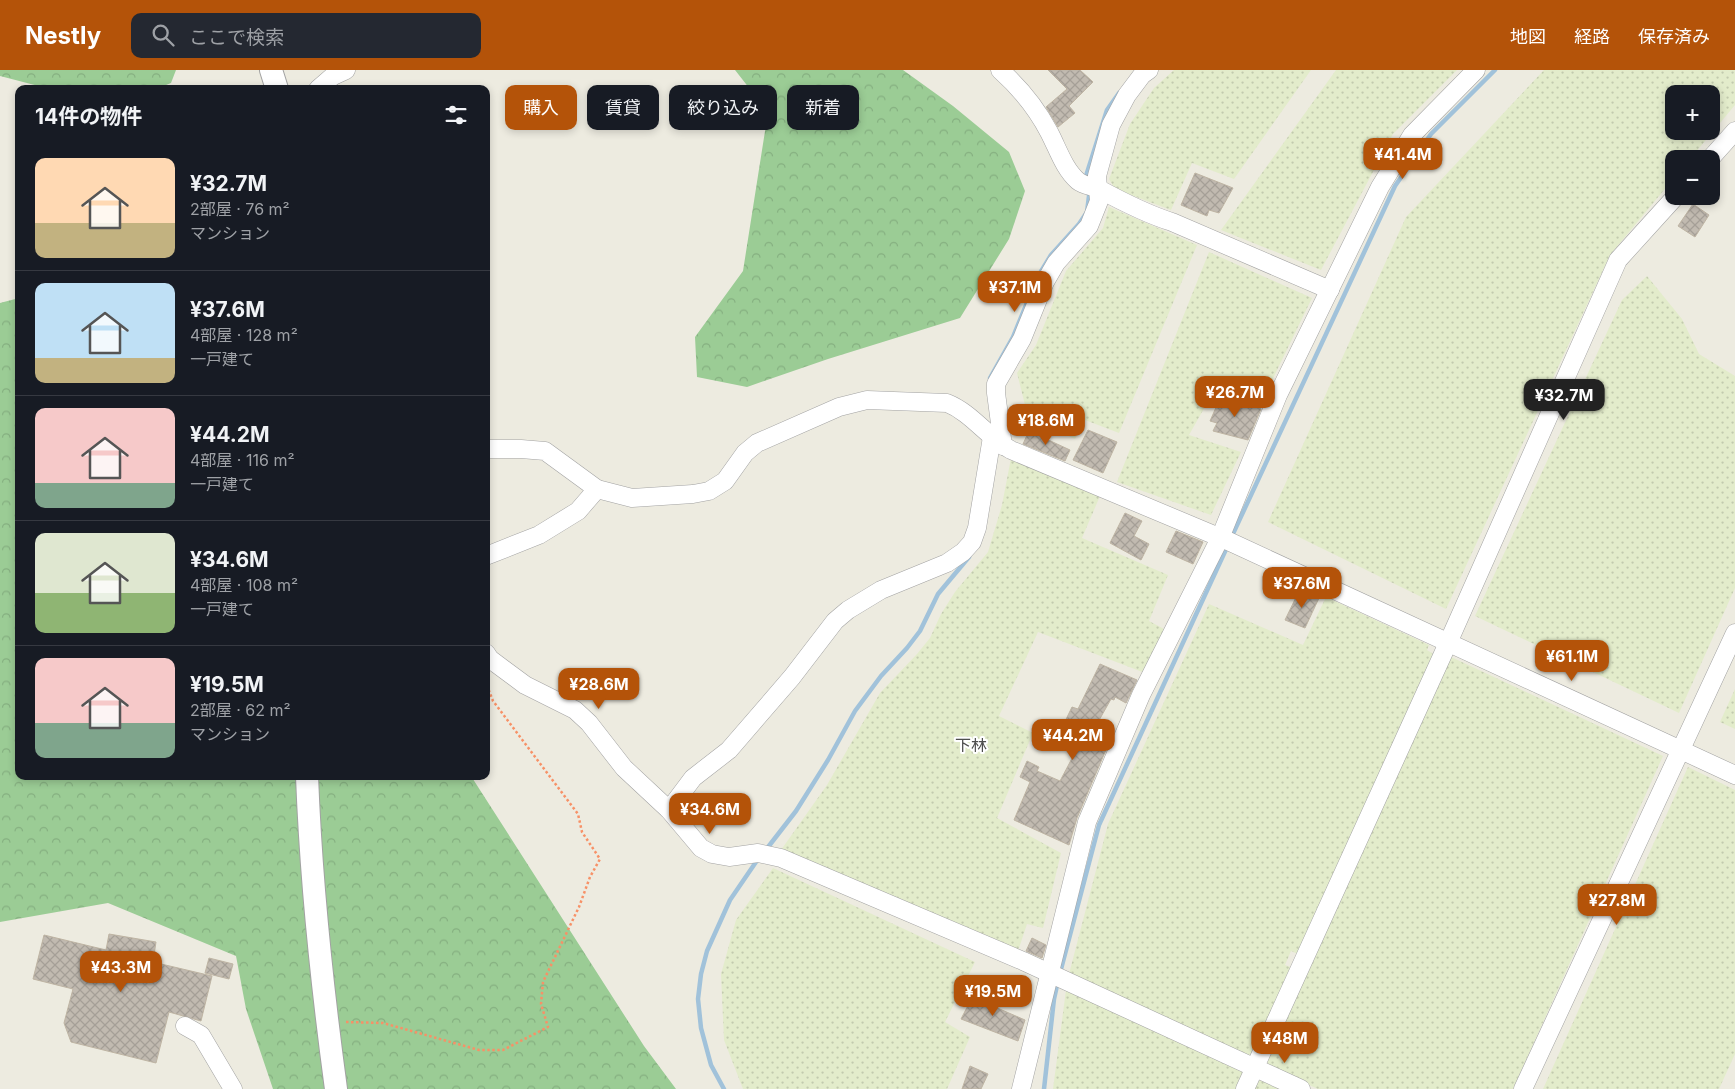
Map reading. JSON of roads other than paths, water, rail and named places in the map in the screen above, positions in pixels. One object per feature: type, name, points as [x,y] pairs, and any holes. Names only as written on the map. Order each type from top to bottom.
[{"type":"street","points":[[271,70],[276,85]]},
{"type":"street","points":[[323,85],[333,76],[346,70]]},
{"type":"street","points":[[1000,70],[1017,85],[1048,130],[1063,161],[1078,181],[1148,215],[1172,222],[1330,290]]},
{"type":"street","points":[[1091,186],[1097,176],[1111,125],[1127,95],[1142,75],[1149,70]]},
{"type":"street","points":[[1021,1089],[1056,976],[1087,822],[1141,695],[1227,541],[1278,394],[1380,187],[1412,135],[1476,70]]},
{"type":"street","points":[[1718,150],[1735,131]]},
{"type":"street","points":[[668,810],[693,778],[729,750],[792,677],[834,621],[881,590],[947,563],[972,542],[998,441],[996,384],[1022,339],[1045,282],[1056,263],[1089,226],[1099,201],[1091,186]]},
{"type":"street","points":[[1245,1089],[1448,643],[1618,260],[1668,205]]},
{"type":"street","points":[[490,449],[545,451],[597,489],[632,498],[693,494],[709,491],[725,481],[745,452],[757,444],[839,407],[867,400],[946,403],[968,414],[998,441],[1227,541],[1735,775]]},
{"type":"street","points":[[490,554],[539,536],[578,511],[597,489]]},
{"type":"street","points":[[1523,1089],[1735,634]]},
{"type":"street","points":[[490,659],[525,685],[575,710],[589,724],[624,768],[668,810],[701,848],[706,851],[728,857],[763,855],[781,858],[1056,976],[1301,1089]]},
{"type":"street","points":[[307,780],[309,823],[327,1024],[336,1089]]},
{"type":"street","points":[[185,1026],[201,1035],[233,1089]]},
{"type":"waterway","points":[[1231,538],[1395,186],[1431,134],[1495,70]]},
{"type":"waterway","points":[[1087,181],[1086,176],[1107,110],[1119,93]]},
{"type":"waterway","points":[[990,378],[1013,337],[1037,278],[1051,255],[1079,224],[1087,212],[1088,189]]},
{"type":"waterway","points":[[1060,973],[1099,825],[1228,545]]},
{"type":"waterway","points":[[765,851],[796,811],[828,760],[855,711],[881,676],[920,631],[938,594],[969,557]]},
{"type":"waterway","points":[[724,1089],[711,1065],[701,1028],[698,999],[701,974],[707,951],[730,900],[758,859]]},
{"type":"waterway","points":[[1044,1089],[1054,999],[1058,981]]},
{"type":"district","name":"下林","points":[[971,745]]}]
